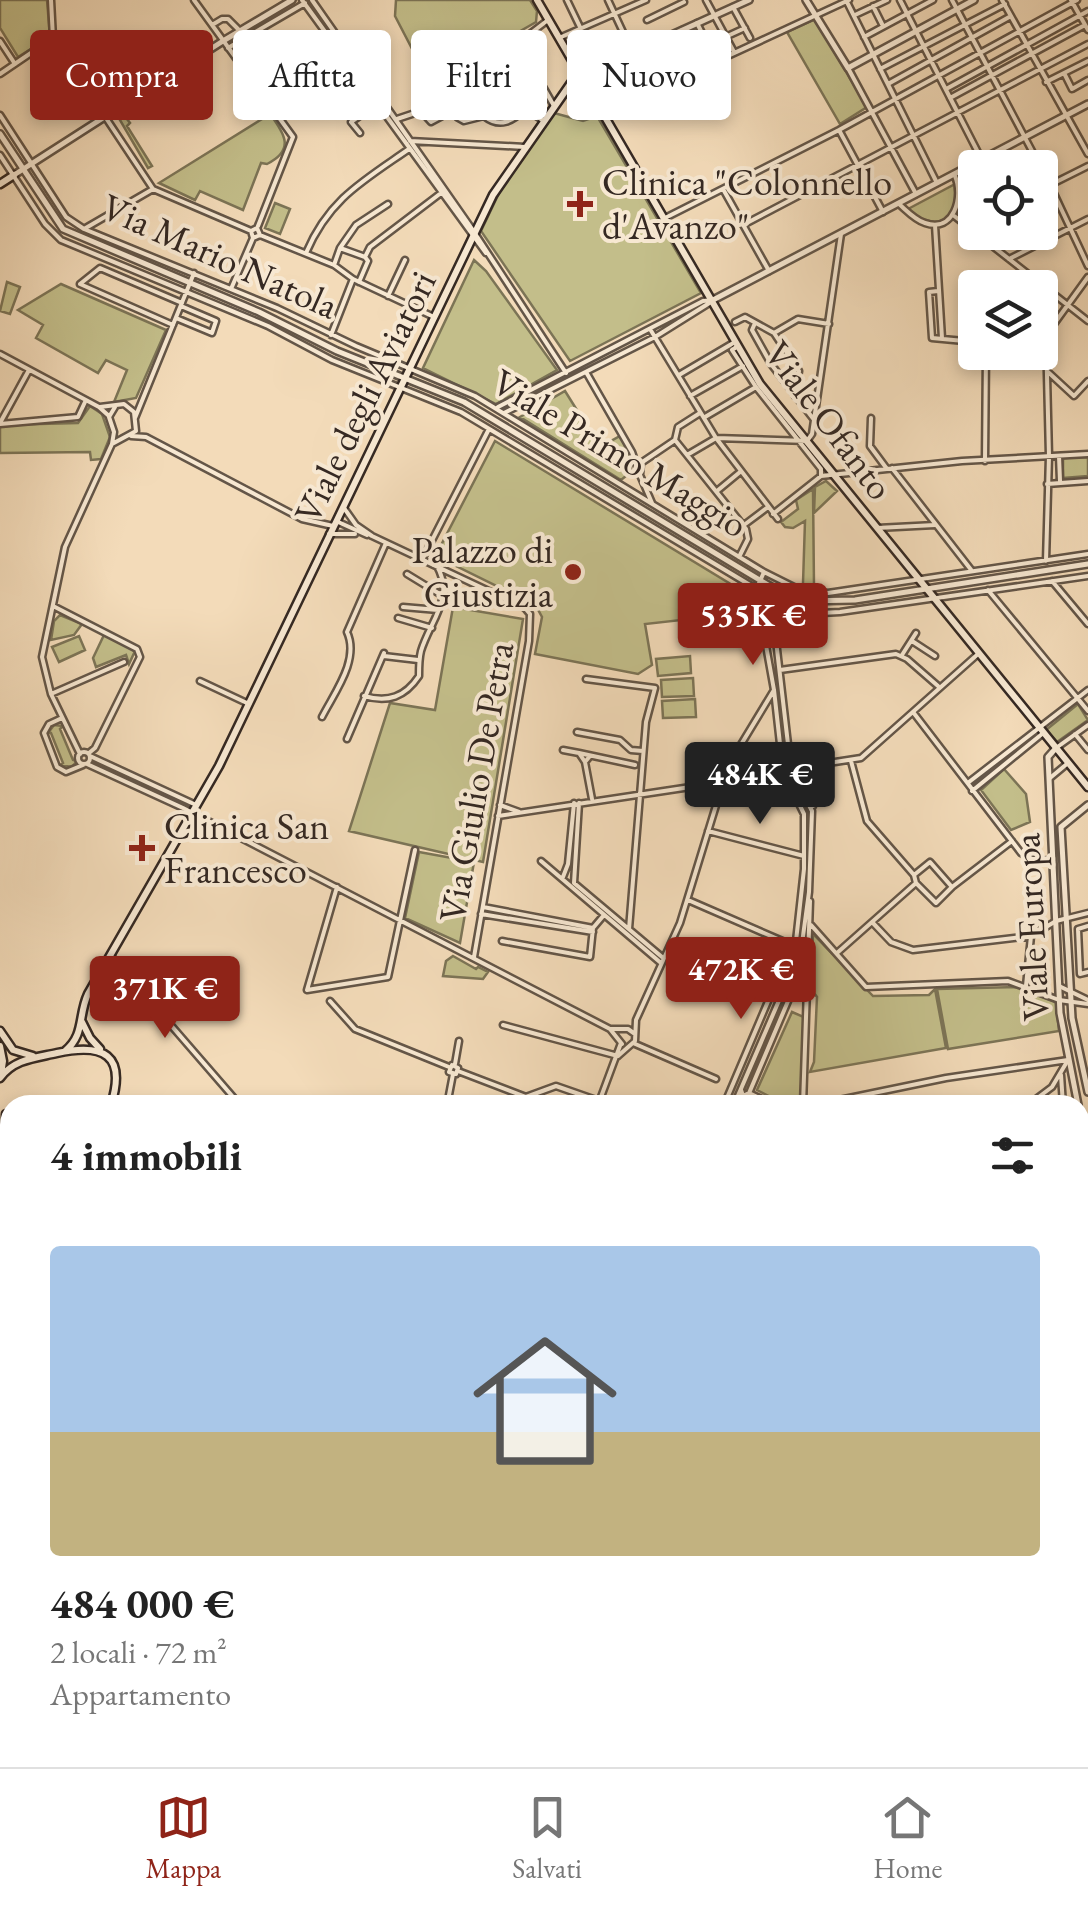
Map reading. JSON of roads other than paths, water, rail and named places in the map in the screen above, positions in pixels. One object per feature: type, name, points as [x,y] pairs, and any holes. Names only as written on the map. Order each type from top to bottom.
[{"type":"main road","name":"Viale Ofanto","points":[[537,0],[567,53]]},
{"type":"main road","name":"Viale degli Aviatori","points":[[65,1051],[78,1040],[84,1003],[197,810],[493,195],[567,89]]},
{"type":"main road","name":"Viale Ofanto","points":[[609,120],[758,386],[1088,787]]},
{"type":"main road","points":[[0,184],[14,175]]},
{"type":"main road","points":[[81,1021],[114,1065],[117,1077],[113,1095]]},
{"type":"main road","points":[[0,1031],[14,1050],[40,1057]]},
{"type":"main road","points":[[0,1046],[4,1061],[0,1076]]},
{"type":"main road","points":[[0,1076],[14,1064],[65,1051],[85,1047],[105,1054]]},
{"type":"street","points":[[51,0],[53,30]]},
{"type":"street","points":[[194,0],[293,137],[231,288]]},
{"type":"street","points":[[241,30],[278,3],[292,0]]},
{"type":"street","points":[[312,0],[473,234]]},
{"type":"street","points":[[568,0],[581,28]]},
{"type":"street","points":[[610,0],[622,30]]},
{"type":"street","points":[[558,38],[646,0]]},
{"type":"street","points":[[706,0],[722,30]]},
{"type":"street","points":[[682,30],[749,0]]},
{"type":"street","points":[[806,0],[916,194]]},
{"type":"street","points":[[731,53],[847,0],[937,183]]},
{"type":"street","points":[[854,15],[886,0]]},
{"type":"street","points":[[900,0],[977,150]]},
{"type":"street","points":[[864,36],[933,0]]},
{"type":"street","points":[[952,0],[1031,150]]},
{"type":"street","points":[[848,68],[974,0]]},
{"type":"street","points":[[664,218],[839,130],[1074,1],[1087,28],[950,98]]},
{"type":"street","points":[[228,48],[304,2],[325,30]]},
{"type":"street","points":[[648,20],[684,2]]},
{"type":"street","points":[[880,69],[1004,2],[1088,154]]},
{"type":"street","points":[[873,6],[883,26]]},
{"type":"street","points":[[733,7],[750,38]]},
{"type":"street","points":[[946,89],[1088,11]]},
{"type":"street","points":[[887,84],[1011,16]]},
{"type":"street","points":[[212,25],[228,19],[239,30]]},
{"type":"street","points":[[548,20],[518,43],[555,106]]},
{"type":"street","points":[[698,23],[701,30]]},
{"type":"street","points":[[731,35],[745,28]]},
{"type":"street","points":[[213,47],[233,35]]},
{"type":"street","points":[[0,41],[16,64]]},
{"type":"street","points":[[743,225],[1088,44]]},
{"type":"street","points":[[731,46],[734,52]]},
{"type":"street","points":[[0,74],[30,54]]},
{"type":"street","points":[[1046,82],[1087,63]]},
{"type":"street","points":[[1064,73],[1072,88],[1088,80]]},
{"type":"street","points":[[1002,150],[1088,104]]},
{"type":"street","points":[[397,119],[411,114]]},
{"type":"street","name":"Via Mario Natola","points":[[0,115],[66,217],[84,229],[231,288],[410,368]]},
{"type":"street","points":[[14,175],[98,120]]},
{"type":"street","points":[[108,120],[153,189],[334,265],[356,281],[434,317]]},
{"type":"street","points":[[355,120],[352,122],[360,133]]},
{"type":"street","points":[[391,120],[566,372],[576,378]]},
{"type":"street","points":[[839,130],[882,212]]},
{"type":"street","name":"Via Mario Natola","points":[[0,134],[62,228],[259,312],[403,382]]},
{"type":"street","points":[[306,253],[315,231],[338,200],[409,144],[525,147]]},
{"type":"street","name":"Via Mario Natola","points":[[0,155],[45,224],[61,240],[268,326],[332,360],[403,382]]},
{"type":"street","points":[[1058,181],[1088,166]]},
{"type":"street","points":[[496,408],[958,173]]},
{"type":"street","points":[[899,204],[920,222],[935,225],[954,215],[958,181],[954,175]]},
{"type":"street","points":[[84,229],[153,189]]},
{"type":"street","points":[[723,189],[769,271]]},
{"type":"street","points":[[365,257],[370,247],[442,193]]},
{"type":"street","points":[[1058,201],[1088,266]]},
{"type":"street","points":[[334,265],[356,225],[388,204]]},
{"type":"street","points":[[954,215],[958,219]]},
{"type":"street","points":[[1009,259],[1088,219]]},
{"type":"street","points":[[935,225],[942,338]]},
{"type":"street","points":[[687,455],[716,438],[803,441],[815,421],[840,234]]},
{"type":"street","points":[[253,238],[260,236]]},
{"type":"street","points":[[331,334],[368,261],[340,248]]},
{"type":"street","points":[[997,250],[1023,270]]},
{"type":"street","points":[[388,296],[404,260]]},
{"type":"street","points":[[173,325],[80,284],[100,268],[216,321],[212,334],[176,318]]},
{"type":"street","points":[[131,436],[194,274]]},
{"type":"street","points":[[1058,316],[1088,277]]},
{"type":"street","points":[[938,291],[929,292],[932,338],[958,342]]},
{"type":"street","points":[[1058,297],[1088,320]]},
{"type":"street","points":[[504,413],[655,337],[712,300]]},
{"type":"street","points":[[735,322],[745,317],[774,332],[799,371],[795,396]]},
{"type":"street","points":[[774,332],[798,319],[829,324]]},
{"type":"street","points":[[755,323],[752,330],[771,364],[815,421]]},
{"type":"street","points":[[650,329],[716,438],[778,519]]},
{"type":"street","points":[[678,376],[737,344]]},
{"type":"street","points":[[0,354],[100,407],[109,416],[114,432],[64,547],[42,657],[51,694],[80,754],[78,760],[197,810]]},
{"type":"street","points":[[690,396],[745,365]]},
{"type":"street","name":"Viale Primo Maggio","points":[[410,368],[496,408],[738,557],[800,590],[828,593],[1088,554]]},
{"type":"street","points":[[0,423],[29,370]]},
{"type":"street","points":[[984,461],[986,370]]},
{"type":"street","points":[[566,372],[566,382]]},
{"type":"street","points":[[586,372],[632,452],[652,504]]},
{"type":"street","points":[[1048,372],[1074,396],[1088,381]]},
{"type":"street","points":[[1046,560],[1048,372]]},
{"type":"street","name":"Viale Primo Maggio","points":[[403,382],[790,608],[821,614],[1088,576]]},
{"type":"street","name":"Viale Primo Maggio","points":[[403,382],[464,402],[760,581],[795,598],[822,602],[870,598],[1088,564]]},
{"type":"street","points":[[640,475],[645,458],[675,440],[678,427],[758,386]]},
{"type":"street","points":[[0,423],[78,418],[86,400]]},
{"type":"street","points":[[100,407],[142,400]]},
{"type":"street","points":[[129,405],[146,437]]},
{"type":"street","points":[[109,416],[116,407]]},
{"type":"street","points":[[871,418],[870,446],[972,571]]},
{"type":"street","points":[[422,559],[489,429]]},
{"type":"street","points":[[114,432],[122,437]]},
{"type":"street","points":[[112,444],[122,437],[146,437],[302,519],[336,521],[356,526],[372,536]]},
{"type":"street","points":[[675,440],[744,526],[748,540],[738,557]]},
{"type":"street","name":"Viale Ofanto","points":[[803,441],[821,468],[821,476]]},
{"type":"street","points":[[773,514],[821,476],[1088,454]]},
{"type":"street","points":[[1058,456],[1060,482]]},
{"type":"street","points":[[716,491],[740,472]]},
{"type":"street","points":[[1047,484],[1088,481]]},
{"type":"street","points":[[744,526],[768,507]]},
{"type":"street","points":[[336,521],[358,534],[372,536]]},
{"type":"street","points":[[336,521],[358,534]]},
{"type":"street","name":"Viale Ofanto","points":[[877,528],[935,525]]},
{"type":"street","name":"Via Giulio De Petra","points":[[372,536],[525,608],[530,614],[529,640],[474,957]]},
{"type":"street","points":[[322,717],[347,668],[347,632],[386,542]]},
{"type":"street","points":[[364,696],[379,700],[396,698],[419,676],[420,660],[444,596],[444,582],[436,566]]},
{"type":"street","points":[[903,582],[909,567]]},
{"type":"street","points":[[992,568],[992,578]]},
{"type":"street","points":[[739,1095],[791,973],[804,856],[803,810],[783,770],[756,590],[764,572]]},
{"type":"street","points":[[406,574],[444,596]]},
{"type":"street","points":[[1052,581],[1088,624]]},
{"type":"street","points":[[800,590],[775,632],[791,770],[812,811]]},
{"type":"street","points":[[988,590],[1088,711]]},
{"type":"street","points":[[870,598],[871,608]]},
{"type":"street","points":[[52,606],[137,649],[140,656],[96,748],[84,764],[66,772],[57,767],[44,733],[49,724],[62,718]]},
{"type":"street","points":[[403,608],[439,610]]},
{"type":"street","points":[[398,618],[432,628]]},
{"type":"street","points":[[902,656],[916,633]]},
{"type":"street","points":[[912,641],[936,656]]},
{"type":"street","points":[[780,670],[889,654],[902,656],[939,688]]},
{"type":"street","points":[[498,816],[640,792],[723,784],[744,776],[861,758],[978,654]]},
{"type":"street","points":[[347,739],[384,655],[420,660]]},
{"type":"street","points":[[51,694],[124,662]]},
{"type":"street","points":[[586,679],[655,688],[644,751],[629,929]]},
{"type":"street","points":[[200,681],[249,704]]},
{"type":"street","points":[[618,1056],[632,1044],[640,1012],[688,900],[727,772],[774,690]]},
{"type":"street","points":[[972,791],[1088,690]]},
{"type":"street","points":[[912,712],[1026,857],[1054,860]]},
{"type":"street","points":[[1056,748],[1088,725]]},
{"type":"street","points":[[968,784],[1042,730]]},
{"type":"street","points":[[577,732],[620,740],[632,750],[644,751]]},
{"type":"street","points":[[1075,734],[1088,750]]},
{"type":"street","name":"Viale Europa","points":[[1056,748],[1048,757],[1059,1000],[1076,1095]]},
{"type":"street","points":[[564,750],[635,765]]},
{"type":"street","points":[[80,754],[89,754],[151,784],[337,887],[610,1029],[635,1034]]},
{"type":"street","points":[[579,754],[585,762],[593,800]]},
{"type":"street","points":[[585,762],[590,756]]},
{"type":"street","points":[[851,760],[867,821],[936,903],[1012,840]]},
{"type":"street","points":[[102,770],[105,763]]},
{"type":"street","points":[[1050,778],[1068,763]]},
{"type":"street","points":[[804,1095],[812,767]]},
{"type":"street","points":[[698,785],[727,772],[744,776]]},
{"type":"street","points":[[717,774],[723,784]]},
{"type":"street","points":[[148,791],[151,784]]},
{"type":"street","points":[[562,880],[568,864],[576,803]]},
{"type":"street","points":[[576,803],[574,883],[662,961]]},
{"type":"street","points":[[500,805],[522,813]]},
{"type":"street","name":"Viale Europa","points":[[1088,805],[1061,827],[1071,1002],[1088,1092]]},
{"type":"street","points":[[1052,828],[1061,827]]},
{"type":"street","points":[[708,832],[804,856]]},
{"type":"street","points":[[337,887],[307,990],[388,977],[415,850]]},
{"type":"street","points":[[541,861],[662,961]]},
{"type":"street","points":[[914,875],[930,862],[952,887]]},
{"type":"street","points":[[837,952],[916,883]]},
{"type":"street","points":[[746,1095],[797,980],[809,892]]},
{"type":"street","points":[[688,900],[795,946]]},
{"type":"street","points":[[482,907],[593,930]]},
{"type":"street","points":[[872,922],[891,942],[914,950],[1032,936],[1056,921],[1088,912]]},
{"type":"street","points":[[502,941],[590,956],[593,930],[605,913]]},
{"type":"street","points":[[481,914],[593,930]]},
{"type":"street","points":[[811,925],[866,987],[1008,981],[1059,1000],[1088,1002]]},
{"type":"street","points":[[1088,926],[1078,929],[1080,974],[1088,972]]},
{"type":"street","points":[[1026,986],[1032,936]]},
{"type":"street","points":[[728,1095],[790,952]]},
{"type":"street","points":[[111,956],[231,1095]]},
{"type":"street","points":[[1059,986],[1070,988],[1088,1002]]},
{"type":"street","points":[[330,1001],[355,1029],[452,1066],[456,1073],[520,1095]]},
{"type":"street","points":[[601,1095],[624,1030],[640,1012]]},
{"type":"street","points":[[503,1025],[618,1056]]},
{"type":"street","points":[[610,1029],[620,1042],[716,1079]]},
{"type":"street","points":[[452,1066],[459,1041]]},
{"type":"street","points":[[1059,1095],[1068,1060]]},
{"type":"street","points":[[863,1095],[1068,1060]]},
{"type":"street","points":[[449,1095],[456,1073]]},
{"type":"street","points":[[1039,1095],[1061,1076]]},
{"type":"street","points":[[531,1095],[556,1086],[578,1095]]},
{"type":"street","points":[[741,1090],[743,1095]]},
{"type":"place","name":"Clinica \"Colonnello d'Avanzo\"","points":[[580,204]]},
{"type":"place","name":"Palazzo di Giustizia","points":[[573,572]]},
{"type":"place","name":"Clinica San Francesco","points":[[142,848]]}]
